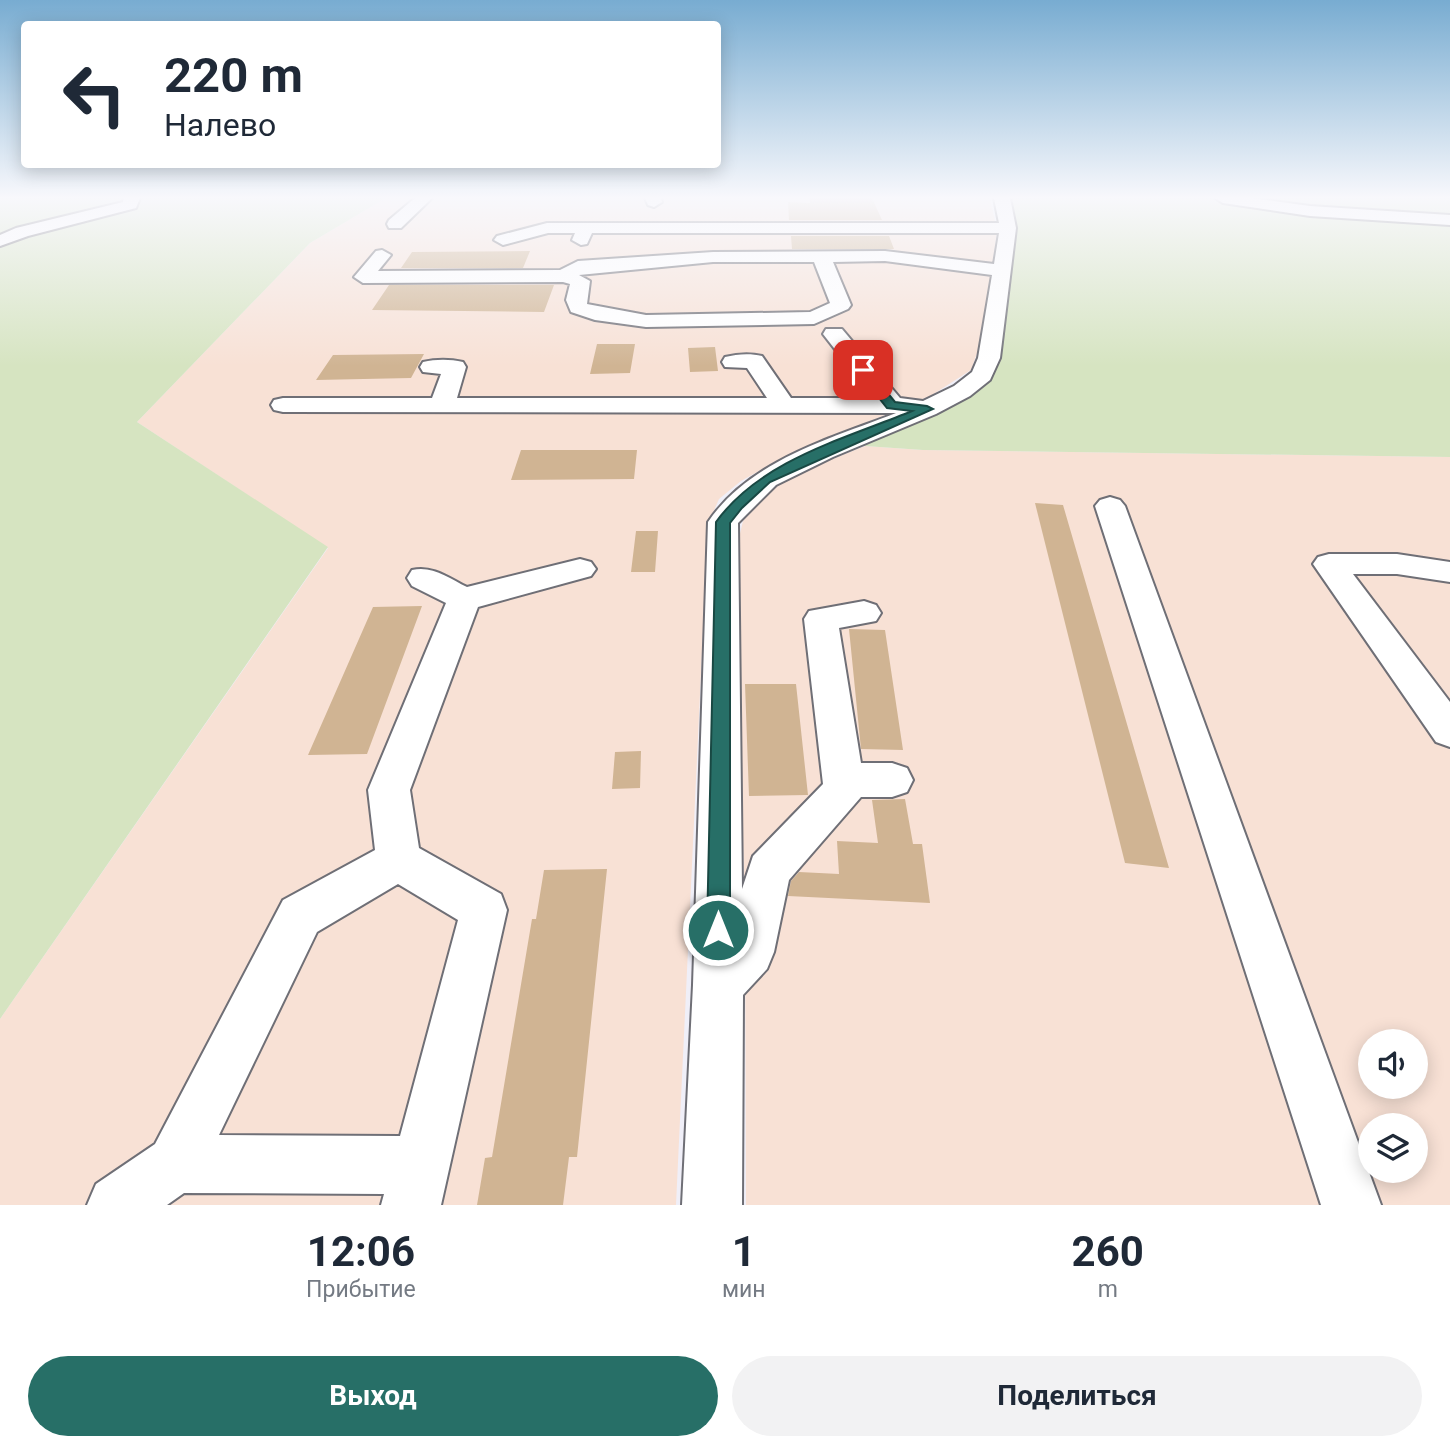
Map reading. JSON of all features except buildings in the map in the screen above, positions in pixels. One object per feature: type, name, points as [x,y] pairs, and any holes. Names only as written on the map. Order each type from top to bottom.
[{"type":"street","points":[[382,255],[363,277],[571,271],[713,257],[981,254]]},
{"type":"street","points":[[712,1205],[718,985],[723,522],[737,505],[766,479],[927,409],[962,391],[982,376],[989,358],[994,254]]},
{"type":"street","points":[[548,258],[571,271],[580,281],[576,300],[578,308],[595,314],[646,321],[814,318],[841,305],[821,256]]},
{"type":"street","points":[[834,334],[892,405]]},
{"type":"street","points":[[733,362],[754,361],[784,405]]},
{"type":"street","points":[[431,367],[455,367],[442,405]]},
{"type":"street","points":[[283,405],[892,405],[927,409]]},
{"type":"street","points":[[1110,506],[1351,1205]]},
{"type":"street","points":[[1450,572],[1397,564],[1329,564],[1450,731]]},
{"type":"street","points":[[423,578],[464,599],[580,569]]},
{"type":"street","points":[[398,860],[388,790],[464,599]]},
{"type":"street","points":[[718,985],[750,952],[769,871],[844,789],[821,619],[864,613]]},
{"type":"street","points":[[843,780],[892,780]]},
{"type":"street","points":[[117,1205],[175,1164],[300,916],[398,860]]},
{"type":"street","points":[[175,1164],[416,1185],[485,910],[398,860]]},
{"type":"shaded area","points":[[299,254],[994,254],[983,337],[971,370],[932,395],[775,462],[741,481],[719,499],[708,524],[676,1205],[0,1205],[0,1019],[328,548],[137,422]]},
{"type":"shaded area","points":[[865,446],[923,450],[1450,457],[1450,1205],[746,1205],[745,900],[733,582],[736,550],[743,521],[760,497],[800,472]]},
{"type":"green space","points":[[0,254],[299,254],[137,422],[328,547],[0,1019]]},
{"type":"green space","points":[[1003,254],[1450,254],[1450,457],[923,450],[865,446],[853,440],[982,375]]},
{"type":"route","points":[[718,930],[723,522],[737,505],[766,479],[927,409],[892,405],[863,370]]}]
